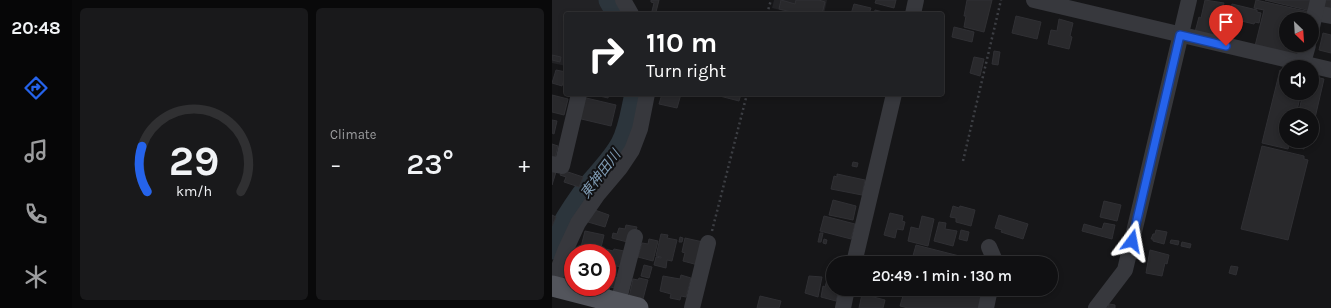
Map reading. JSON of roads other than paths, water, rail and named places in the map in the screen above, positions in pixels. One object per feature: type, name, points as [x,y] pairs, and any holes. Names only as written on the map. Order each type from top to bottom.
[{"type":"main road","points":[[552,286],[628,306]]},
{"type":"street","points":[[623,0],[630,12]]},
{"type":"street","points":[[913,12],[916,0]]},
{"type":"street","points":[[1034,0],[1286,60]]},
{"type":"street","points":[[1096,308],[1125,270],[1189,0]]},
{"type":"street","points":[[1319,14],[1331,16]]},
{"type":"street","points":[[1319,67],[1331,70]]},
{"type":"street","points":[[552,164],[562,166],[580,96]]},
{"type":"street","points":[[552,286],[565,251],[578,223],[632,150],[640,129],[647,96]]},
{"type":"street","points":[[856,256],[894,96]]},
{"type":"street","points":[[628,306],[635,237]]},
{"type":"street","points":[[692,308],[708,243]]},
{"type":"street","points":[[988,247],[992,256]]},
{"type":"street","points":[[843,308],[846,296]]},
{"type":"street","points":[[986,308],[989,296]]},
{"type":"waterway","name":"東神田川","points":[[610,0],[617,12]]},
{"type":"waterway","name":"東神田川","points":[[552,248],[564,223],[574,208],[590,185],[619,150],[629,126],[636,96]]}]
